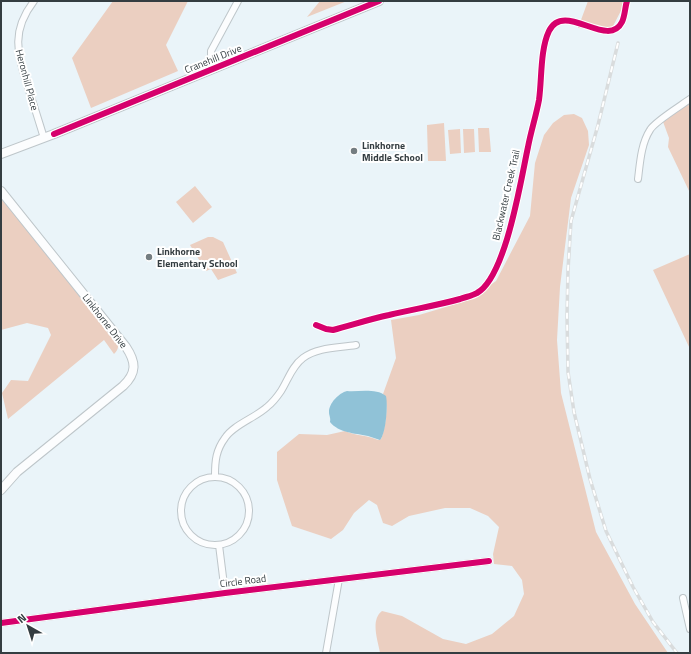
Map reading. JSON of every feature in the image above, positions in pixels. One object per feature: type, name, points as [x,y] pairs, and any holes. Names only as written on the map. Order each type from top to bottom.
[{"type":"main road","name":"Cranehill Drive","points":[[1,154],[44,138],[379,1]]},
{"type":"main road","name":"Linkhorne Drive","points":[[1,190],[126,346],[130,352],[134,364],[132,375],[123,386],[17,472],[1,490]]},
{"type":"street","name":"Heronhill Place","points":[[34,1],[26,13],[19,30],[18,51],[44,138]]},
{"type":"street","points":[[215,68],[211,58],[211,51],[238,1]]},
{"type":"street","points":[[638,179],[643,149],[650,129],[690,99]]},
{"type":"street","points":[[215,475],[215,460],[218,449],[226,436],[267,407],[281,391],[295,366],[303,358],[313,352],[324,349],[356,346]]},
{"type":"street","points":[[215,475],[238,486],[246,495],[249,505],[249,516],[246,526],[239,535],[230,542],[219,545],[200,542],[192,536],[184,524],[181,510],[182,500],[186,492],[193,484],[201,479],[215,475]]},
{"type":"street","points":[[219,545],[225,593]]},
{"type":"street","name":"Circle Road","points":[[1,623],[225,593],[489,561]]},
{"type":"street","points":[[326,653],[339,579]]},
{"type":"street","points":[[683,598],[690,629]]},
{"type":"shaded area","points":[[113,1],[188,1],[166,45],[178,71],[91,108],[72,58]]},
{"type":"shaded area","points":[[320,1],[347,1],[307,17]]},
{"type":"shaded area","points":[[588,1],[626,1],[611,30],[578,28]]},
{"type":"shaded area","points":[[690,99],[690,193],[668,147],[669,138],[662,119]]},
{"type":"shaded area","points":[[574,114],[582,118],[588,131],[589,145],[571,198],[560,287],[557,340],[561,393],[596,532],[635,604],[668,653],[380,653],[376,631],[376,620],[382,611],[402,616],[443,639],[466,644],[492,634],[514,616],[524,594],[522,580],[512,566],[494,564],[493,554],[499,527],[488,516],[470,508],[445,508],[409,516],[392,526],[383,523],[377,505],[369,500],[354,513],[343,530],[331,539],[292,526],[277,480],[277,452],[299,434],[327,435],[345,431],[378,440],[381,439],[385,423],[386,409],[385,397],[383,394],[396,358],[391,320],[419,315],[469,300],[496,281],[530,216],[535,163],[544,135],[553,123],[564,115]]},
{"type":"shaded area","points":[[444,123],[446,161],[428,161],[427,125]]},
{"type":"shaded area","points":[[478,128],[489,128],[491,152],[479,152]]},
{"type":"shaded area","points":[[460,129],[461,153],[450,154],[448,130]]},
{"type":"shaded area","points":[[463,129],[474,129],[475,152],[464,153]]},
{"type":"shaded area","points":[[195,186],[212,207],[193,223],[176,202]]},
{"type":"shaded area","points":[[1,198],[114,336],[118,345],[117,351],[114,354],[104,340],[8,419],[2,393],[11,380],[28,381],[51,335],[48,328],[27,323],[1,330]]},
{"type":"shaded area","points":[[208,237],[213,237],[223,242],[237,273],[218,280],[211,269],[206,271],[190,245]]},
{"type":"shaded area","points":[[690,254],[690,349],[653,270]]},
{"type":"water","points":[[347,391],[372,391],[386,396],[386,419],[384,431],[380,440],[342,430],[330,422],[329,409],[331,405],[338,396]]},
{"type":"railway","points":[[618,43],[598,125],[571,221],[567,316],[568,372],[574,412],[590,479],[606,531],[633,587],[653,622],[677,653]]},
{"type":"cycle path","points":[[54,134],[379,1]]},
{"type":"cycle path","name":"Blackwater Creek Trail","points":[[316,325],[333,330],[460,299],[477,293],[487,283],[496,268],[511,226],[539,100],[544,47],[549,31],[556,23],[565,20],[607,31],[615,29],[623,20],[627,1]]},
{"type":"cycle path","points":[[1,623],[225,593],[489,561]]},
{"type":"place","name":"Linkhorne Middle School","points":[[354,151]]},
{"type":"place","name":"Linkhorne Elementary School","points":[[149,257]]}]
